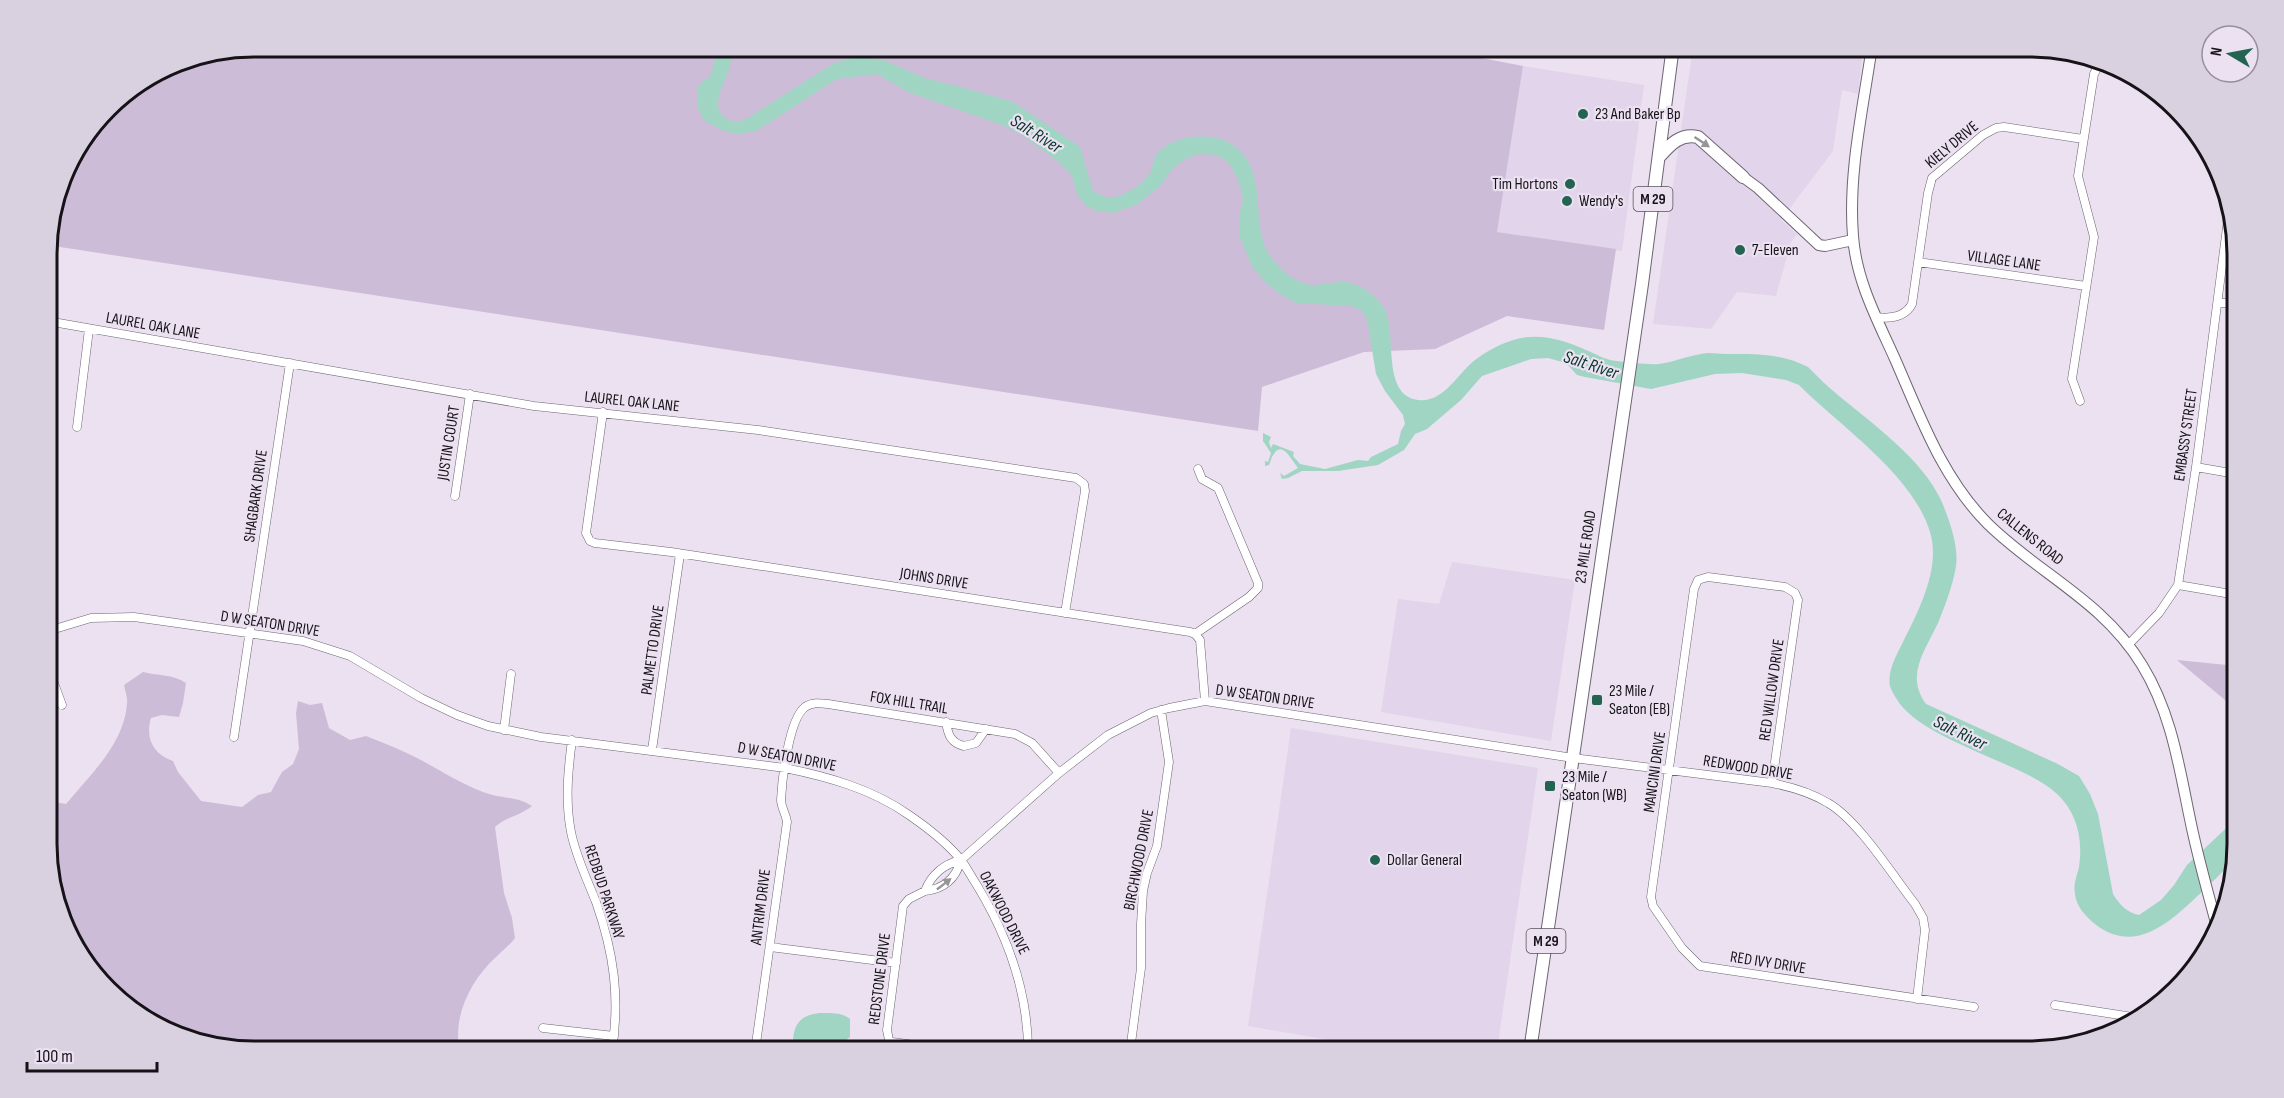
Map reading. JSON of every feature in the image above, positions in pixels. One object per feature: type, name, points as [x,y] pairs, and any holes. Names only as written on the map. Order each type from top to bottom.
[{"type":"main road","name":"23 MILE ROAD","points":[[1531,1041],[1632,352],[1672,57]]},
{"type":"main road","points":[[1659,157],[1678,139],[1693,136],[1702,139],[1743,177]]},
{"type":"street","name":"CALLENS ROAD","points":[[1870,57],[1854,172],[1853,240],[1858,272],[1876,317],[1948,474],[1999,533],[2098,613],[2128,645],[2150,679],[2166,713],[2176,747],[2193,833],[2214,914]]},
{"type":"street","points":[[2080,400],[2072,379],[2094,237],[2078,176],[2097,69]]},
{"type":"street","name":"KIELY DRIVE","points":[[1876,317],[1893,317],[1910,309],[1914,298],[1932,178],[1983,135],[1996,128],[2004,127],[2083,139]]},
{"type":"street","points":[[1743,177],[1820,245],[1853,240]]},
{"type":"street","name":"EMBASSY STREET","points":[[2128,645],[2159,613],[2178,585],[2226,238]]},
{"type":"street","name":"VILLAGE LANE","points":[[1918,262],[2086,286]]},
{"type":"street","points":[[2218,302],[2227,304]]},
{"type":"street","name":"LAUREL OAK LANE","points":[[57,323],[534,406],[758,430],[1079,479],[1084,484],[1084,497],[1065,613]]},
{"type":"street","points":[[77,427],[89,329]]},
{"type":"street","name":"SHAGBARK DRIVE","points":[[234,737],[290,363]]},
{"type":"street","name":"JUSTIN COURT","points":[[455,496],[470,394]]},
{"type":"street","name":"JOHNS DRIVE","points":[[603,412],[586,533],[590,540],[1196,634]]},
{"type":"street","points":[[2196,467],[2227,472]]},
{"type":"street","points":[[1198,469],[1202,479],[1218,488],[1258,583],[1258,588],[1249,597],[1196,634],[1200,640],[1205,701]]},
{"type":"street","name":"PALMETTO DRIVE","points":[[652,750],[681,554]]},
{"type":"street","name":"MANCINI DRIVE","points":[[1651,897],[1694,589],[1698,580],[1708,577],[1785,586],[1795,593],[1798,600]]},
{"type":"street","points":[[2178,585],[2227,593]]},
{"type":"street","name":"RED WILLOW DRIVE","points":[[1772,783],[1798,600]]},
{"type":"street","name":"D W SEATON DRIVE","points":[[57,628],[92,618],[123,616],[303,641],[336,650],[360,661],[407,691],[442,709],[504,730],[541,737],[785,768],[845,783],[882,799],[922,825],[961,860],[1059,773],[1108,735],[1137,719],[1161,710],[1205,701],[1573,759]]},
{"type":"street","points":[[504,730],[511,674]]},
{"type":"street","points":[[57,691],[62,705]]},
{"type":"street","name":"FOX HILL TRAIL","points":[[785,768],[797,717],[806,707],[815,703],[946,722],[1022,737],[1037,749],[1059,773]]},
{"type":"street","name":"BIRCHWOOD DRIVE","points":[[1131,1041],[1141,968],[1143,891],[1157,846],[1169,762],[1161,710]]},
{"type":"street","points":[[946,722],[948,735],[952,740],[964,746],[976,743],[987,729]]},
{"type":"street","name":"REDBUD PARKWAY","points":[[572,740],[568,775],[569,815],[576,851],[596,902],[615,972],[616,1006],[613,1041]]},
{"type":"street","name":"REDWOOD DRIVE","points":[[1573,759],[1772,783],[1795,788],[1829,803],[1849,819],[1915,904],[1923,918],[1925,930],[1917,999]]},
{"type":"street","name":"ANTRIM DRIVE","points":[[756,1041],[787,822],[780,804],[785,768]]},
{"type":"street","name":"REDSTONE DRIVE","points":[[925,891],[929,880],[948,863],[961,860]]},
{"type":"street","name":"REDSTONE DRIVE","points":[[891,1041],[887,1035],[903,906],[909,899],[925,891],[938,890],[957,873],[961,860]]},
{"type":"street","name":"OAKWOOD DRIVE","points":[[961,860],[989,906],[1017,968],[1027,1019],[1028,1041]]},
{"type":"street","name":"RED IVY DRIVE","points":[[1651,897],[1653,906],[1682,948],[1700,966],[1974,1007]]},
{"type":"street","points":[[770,947],[896,963]]},
{"type":"street","points":[[2055,1005],[2126,1016]]},
{"type":"street","points":[[543,1028],[614,1036]]},
{"type":"shaded area","points":[[254,57],[1477,57],[1523,66],[1497,232],[1616,249],[1604,330],[1507,316],[1435,349],[1364,352],[1262,387],[1258,431],[57,247],[59,228],[64,203],[77,167],[90,144],[124,106],[144,90],[167,77],[191,67],[228,59]]},
{"type":"shaded area","points":[[1692,57],[1862,57],[1858,94],[1842,90],[1833,151],[1781,220],[1797,234],[1791,242],[1776,296],[1737,292],[1711,329],[1653,324]]},
{"type":"shaded area","points":[[1523,66],[1644,85],[1622,251],[1497,232]]},
{"type":"shaded area","points":[[1452,562],[1575,580],[1551,741],[1381,712],[1398,599],[1439,604]]},
{"type":"shaded area","points":[[2177,660],[2227,665],[2227,702]]},
{"type":"shaded area","points":[[143,672],[170,677],[186,683],[179,717],[162,715],[151,718],[149,732],[156,750],[173,761],[178,772],[201,801],[242,807],[258,795],[271,792],[282,772],[293,764],[299,749],[296,713],[298,701],[310,705],[322,703],[329,728],[350,740],[366,736],[394,747],[475,789],[532,806],[495,827],[504,893],[512,918],[515,938],[486,967],[471,989],[461,1013],[458,1041],[241,1041],[215,1037],[191,1031],[155,1015],[115,983],[83,943],[72,920],[59,870],[57,802],[66,804],[113,746],[125,719],[127,697],[124,685]]},
{"type":"shaded area","points":[[1291,728],[1538,768],[1498,1041],[1335,1041],[1248,1026]]},
{"type":"water","name":"Salt River","points":[[716,57],[731,57],[718,103],[722,115],[735,122],[748,118],[834,63],[853,58],[886,61],[927,79],[1013,102],[1080,147],[1093,191],[1106,197],[1124,194],[1142,182],[1150,173],[1156,155],[1170,144],[1199,136],[1226,141],[1241,152],[1250,165],[1255,180],[1261,230],[1265,246],[1273,260],[1285,272],[1301,282],[1313,285],[1347,282],[1359,286],[1376,298],[1388,318],[1394,375],[1406,396],[1418,400],[1427,400],[1443,392],[1468,366],[1489,350],[1526,337],[1552,338],[1617,361],[1659,364],[1704,353],[1758,354],[1788,359],[1808,367],[1896,443],[1922,470],[1941,500],[1953,533],[1957,558],[1951,588],[1919,663],[1917,673],[1917,683],[1926,704],[2058,764],[2079,776],[2098,814],[2113,894],[2130,912],[2139,915],[2161,900],[2187,865],[2227,827],[2225,869],[2171,919],[2142,935],[2127,937],[2111,934],[2085,915],[2077,903],[2075,890],[2080,855],[2078,832],[2065,802],[2031,776],[1924,725],[1907,712],[1893,694],[1889,680],[1891,669],[1916,616],[1931,574],[1933,546],[1930,532],[1921,511],[1892,472],[1799,385],[1786,380],[1742,373],[1715,374],[1651,389],[1577,375],[1566,363],[1548,358],[1531,359],[1482,376],[1461,400],[1427,429],[1415,434],[1404,450],[1378,465],[1338,471],[1302,471],[1282,479],[1280,473],[1284,476],[1298,468],[1287,453],[1280,449],[1276,451],[1269,465],[1265,466],[1265,461],[1268,462],[1271,453],[1263,441],[1263,433],[1271,437],[1269,442],[1271,448],[1273,444],[1294,452],[1293,456],[1300,464],[1325,469],[1358,460],[1368,461],[1371,457],[1398,444],[1405,424],[1403,415],[1385,391],[1376,374],[1367,319],[1361,310],[1351,306],[1296,303],[1266,283],[1252,266],[1240,238],[1239,218],[1243,198],[1238,179],[1230,165],[1218,155],[1199,154],[1185,159],[1174,167],[1159,187],[1136,205],[1112,213],[1097,211],[1086,206],[1077,194],[1072,176],[1060,163],[1025,137],[1005,126],[908,92],[877,74],[837,79],[756,131],[737,134],[722,130],[705,121],[697,107],[698,86],[711,75]]},
{"type":"water","points":[[832,1013],[847,1017],[850,1019],[850,1037],[845,1041],[793,1041],[797,1024],[812,1014]]},
{"type":"place","name":"23 And Baker Bp","points":[[1583,114]]},
{"type":"place","name":"Tim Hortons","points":[[1570,184]]},
{"type":"place","name":"Wendy's","points":[[1567,201]]},
{"type":"place","name":"7-Eleven","points":[[1740,250]]},
{"type":"place","name":"23 Mile / Seaton (EB)","points":[[1597,700]]},
{"type":"place","name":"23 Mile / Seaton (WB)","points":[[1550,786]]},
{"type":"place","name":"Dollar General","points":[[1375,860]]}]
